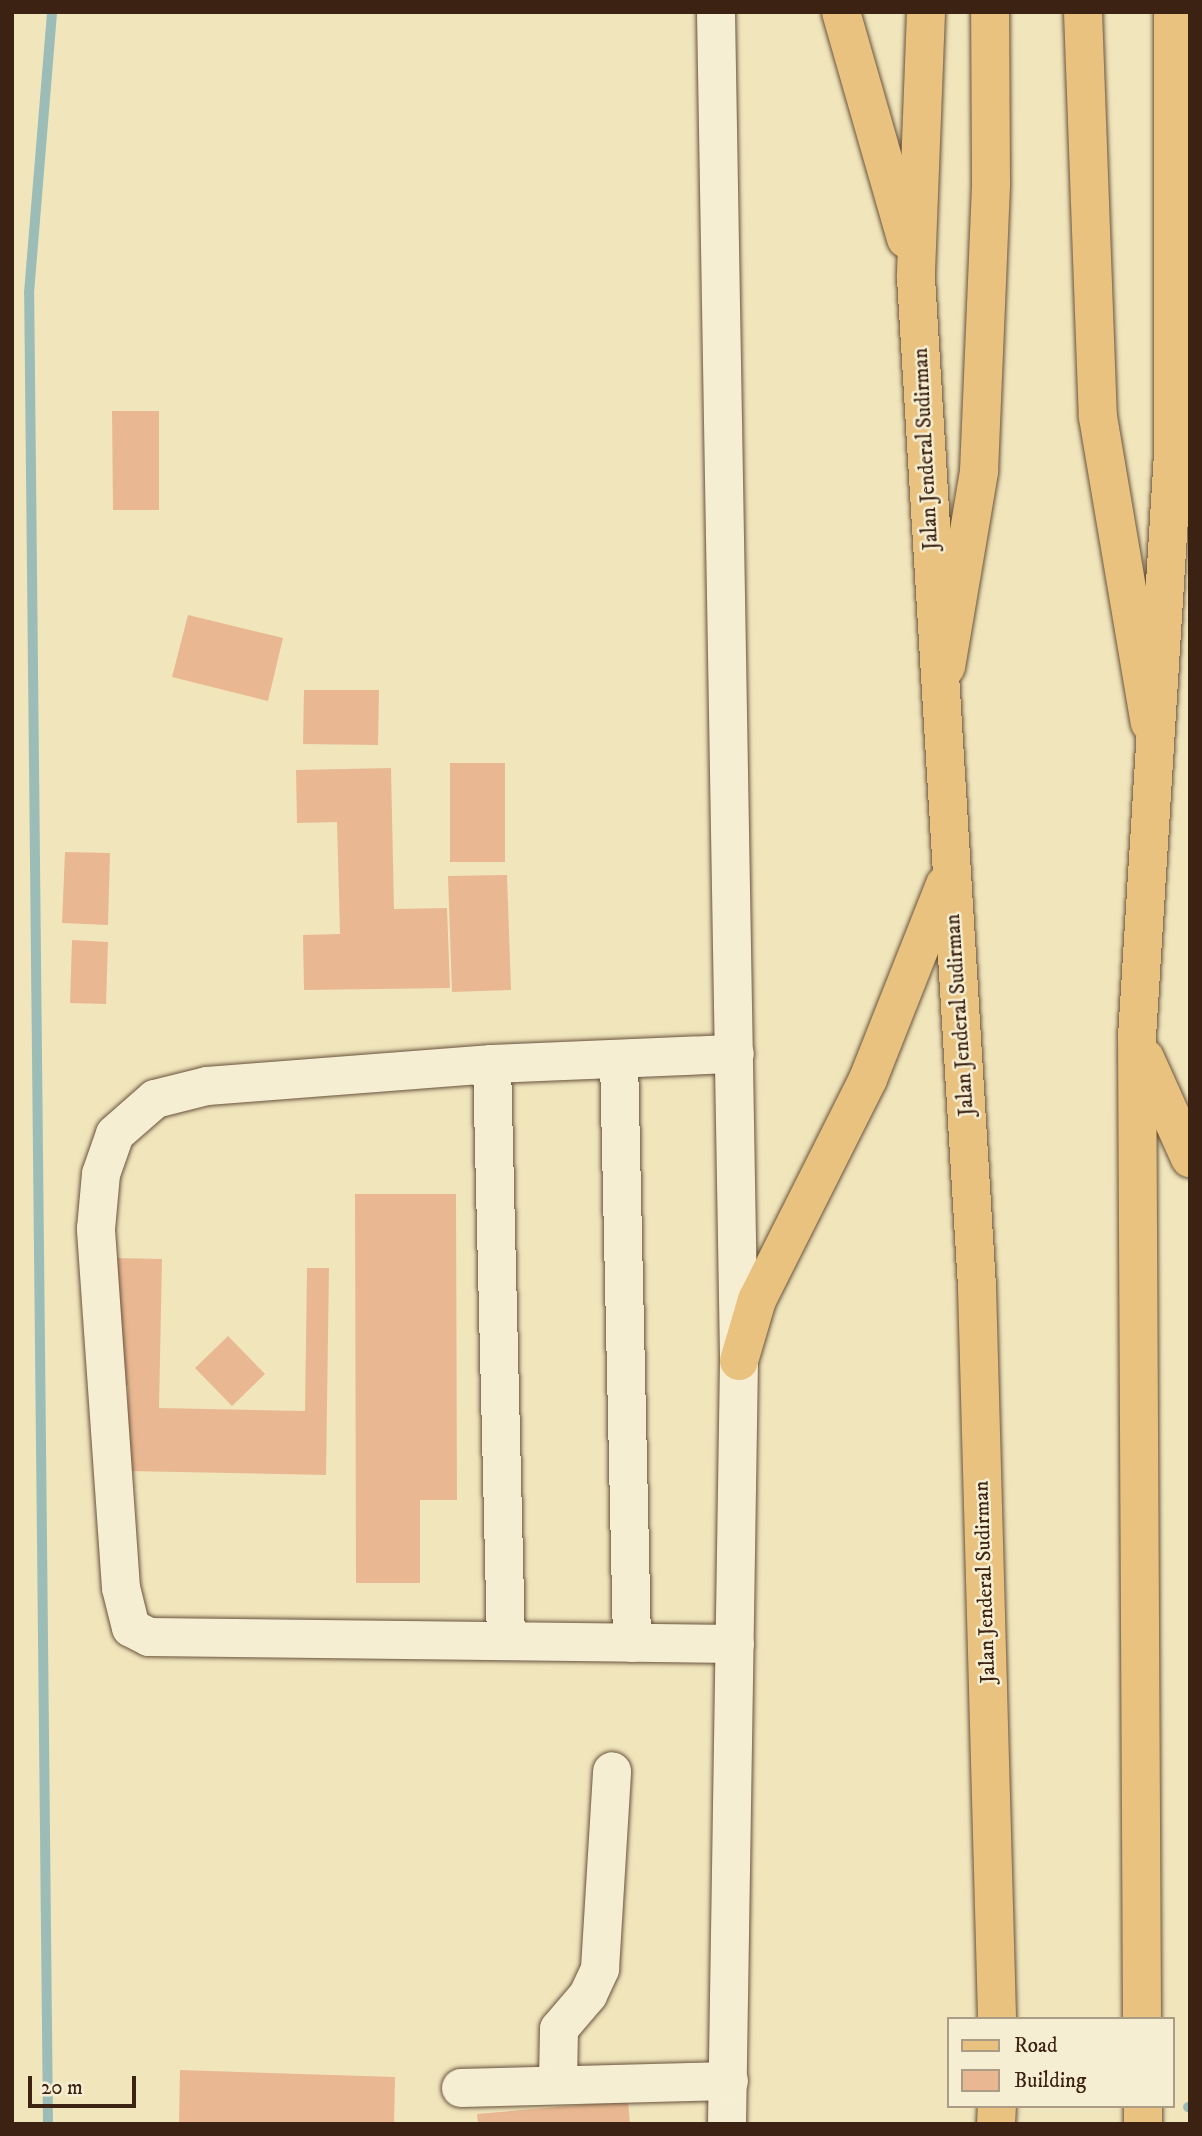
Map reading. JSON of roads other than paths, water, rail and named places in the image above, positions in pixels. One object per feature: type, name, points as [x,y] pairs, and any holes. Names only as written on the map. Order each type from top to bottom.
[{"type":"main road","points":[[841,12],[916,278]]},
{"type":"main road","name":"Jalan Jenderal Sudirman","points":[[926,12],[916,278],[977,1287],[996,2017]]},
{"type":"main road","points":[[940,693],[979,472],[992,182],[990,12]]},
{"type":"main road","points":[[1083,12],[1098,417],[1154,751]]},
{"type":"main road","points":[[1142,2017],[1137,1037],[1173,453],[1173,12]]},
{"type":"main road","points":[[739,1361],[784,1239],[869,1079],[950,870]]},
{"type":"main road","points":[[1137,1037],[1190,1158]]},
{"type":"street","points":[[716,12],[739,1361],[727,2124]]},
{"type":"street","points":[[735,1054],[492,1064],[207,1086],[155,1099],[115,1134],[102,1174],[96,1229],[121,1587],[131,1628],[149,1637],[735,1644]]},
{"type":"street","points":[[619,1059],[632,1643]]},
{"type":"street","points":[[492,1064],[506,1641]]},
{"type":"street","points":[[558,2082],[559,2029],[588,1995],[600,1969],[612,1771]]},
{"type":"street","points":[[461,2088],[558,2082],[729,2081]]},
{"type":"waterway","points":[[48,2124],[29,293],[52,12]]}]
